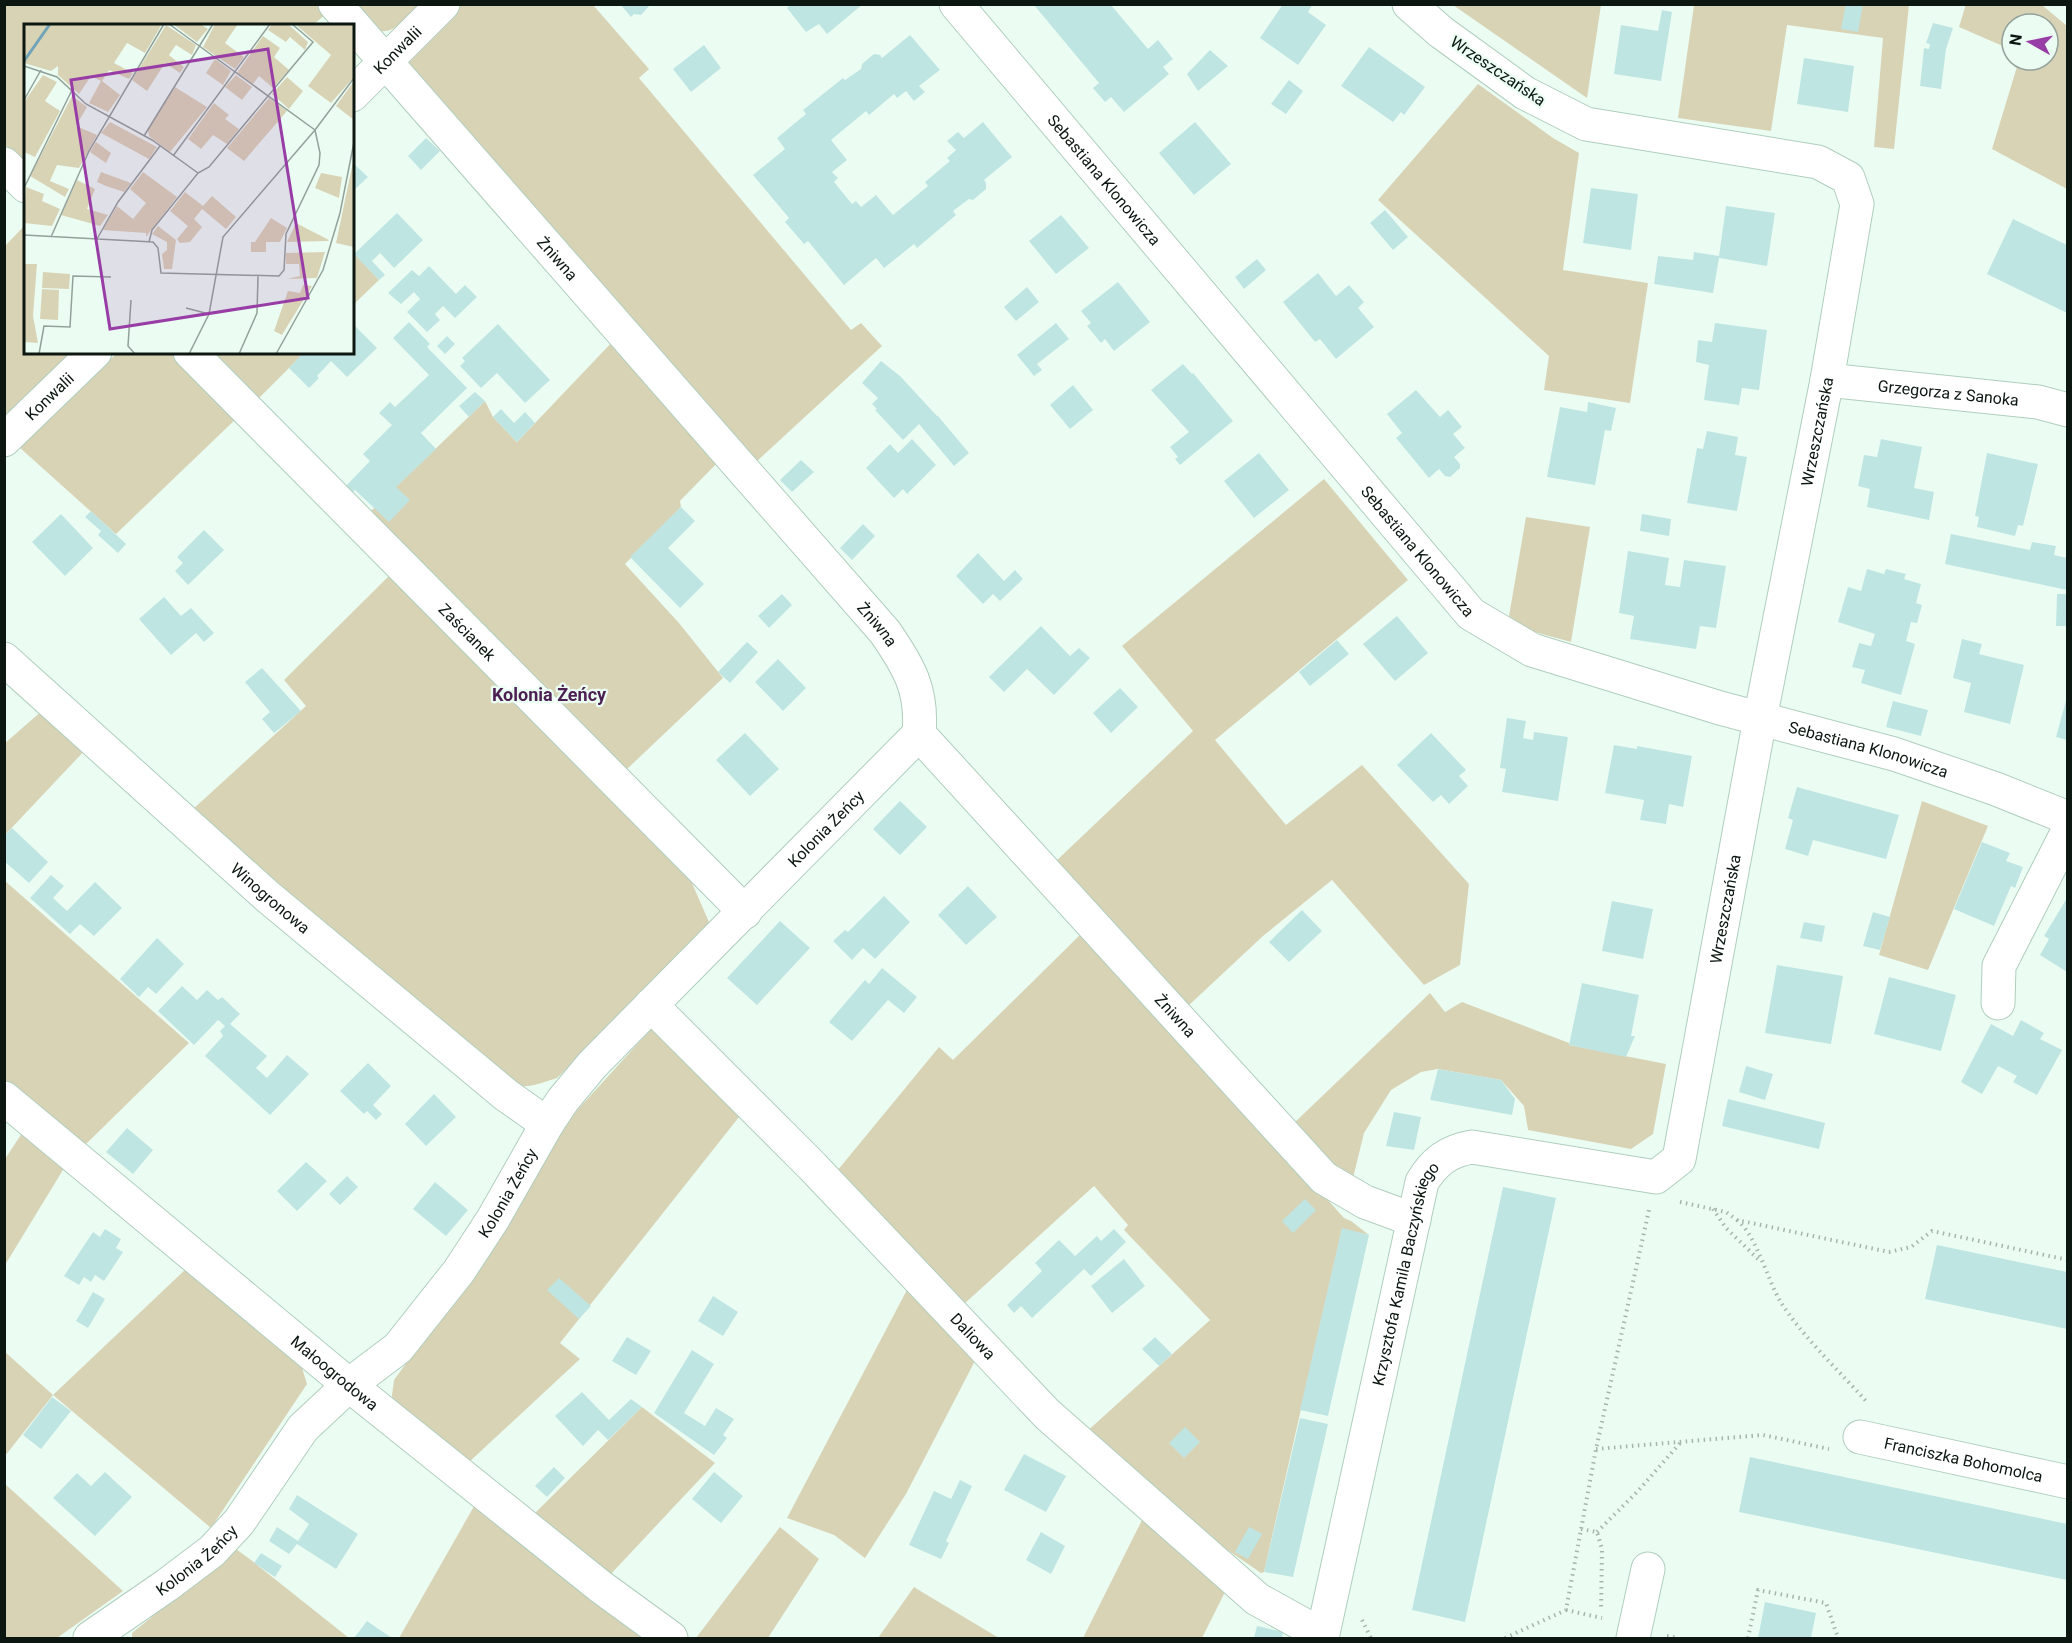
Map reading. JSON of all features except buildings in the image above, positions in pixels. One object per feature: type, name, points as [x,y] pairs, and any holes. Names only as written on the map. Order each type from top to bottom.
[{"type":"street","name":"Żniwna","points":[[335,4],[352,24]]},
{"type":"street","name":"Konwalii","points":[[354,93],[443,4]]},
{"type":"street","name":"Sebastiana Klonowicza","points":[[956,4],[1471,614],[1532,650],[1760,719],[1904,758],[1996,789],[2067,818]]},
{"type":"street","name":"Wrzeszczańska","points":[[1409,4],[1441,32],[1525,93],[1586,124],[1818,162],[1848,178],[1857,204],[1827,380],[1760,719],[1663,1177]]},
{"type":"street","name":"Żniwna","points":[[354,26],[885,632],[915,683],[920,700],[919,734],[1324,1178],[1365,1202],[1414,1220]]},
{"type":"street","points":[[4,164],[24,184]]},
{"type":"street","name":"Konwalii","points":[[4,440],[93,354]]},
{"type":"street","name":"Zaścianek","points":[[192,354],[745,912]]},
{"type":"street","name":"Grzegorza z Sanoka","points":[[1827,380],[2038,402],[2067,410]]},
{"type":"street","name":"Winogronowa","points":[[4,659],[267,896],[506,1095],[547,1124]]},
{"type":"street","name":"Kolonia Żeńcy","points":[[90,1638],[212,1551],[239,1522],[303,1428],[349,1384],[398,1348],[459,1271],[493,1219],[547,1124],[563,1100],[592,1065],[919,734]]},
{"type":"street","points":[[1998,1003],[1999,966],[2067,831]]},
{"type":"street","name":"Daliowa","points":[[651,1005],[813,1167],[1047,1414],[1257,1599],[1322,1636]]},
{"type":"street","name":"Małoogrodowa","points":[[4,1098],[349,1384],[601,1587],[671,1638]]},
{"type":"street","name":"Krzysztofa Kamila Baczyńskiego","points":[[1322,1636],[1422,1182],[1430,1169],[1455,1150],[1472,1147],[1663,1177]]},
{"type":"street","name":"Franciszka Bohomolca","points":[[1860,1437],[2067,1482]]},
{"type":"street","points":[[1633,1638],[1648,1569]]},
{"type":"path","points":[[1566,1610],[1596,1449],[1663,1177],[1712,1209],[1726,1228],[1761,1262]]},
{"type":"path","points":[[1712,1209],[1726,1212],[1743,1225],[1754,1242],[1761,1262],[1786,1309],[1867,1402]]},
{"type":"path","points":[[1737,1220],[1889,1252],[1911,1247],[1932,1231],[2067,1260]]},
{"type":"path","points":[[1597,1532],[1682,1442]]},
{"type":"path","points":[[1581,1529],[1597,1532]]},
{"type":"path","points":[[1505,1638],[1566,1610],[1598,1617],[1602,1550],[1597,1532]]},
{"type":"path","points":[[1748,1638],[1758,1590],[1826,1603],[1838,1638]]},
{"type":"path","points":[[1360,1616],[1371,1638]]},
{"type":"shaded area","points":[[319,4],[327,13],[314,24],[24,24],[24,166],[5,145],[4,5]]},
{"type":"shaded area","points":[[1966,4],[2042,5],[2050,12],[2000,12],[2000,45],[1959,27]]},
{"type":"shaded area","points":[[352,5],[421,5],[399,25],[386,31],[379,31],[369,25]]},
{"type":"shaded area","points":[[453,5],[593,5],[649,69],[639,78],[851,330],[861,323],[882,346],[755,463],[401,62]]},
{"type":"shaded area","points":[[1453,5],[1601,5],[1587,98]]},
{"type":"shaded area","points":[[1694,5],[1909,5],[1894,149],[1874,147],[1883,38],[1787,25],[1771,131],[1678,118]]},
{"type":"shaded area","points":[[2060,20],[2067,26],[2067,189],[1992,149],[2015,72],[2060,72]]},
{"type":"shaded area","points":[[1478,84],[1553,138],[1579,153],[1563,270],[1648,283],[1630,403],[1544,390],[1549,356],[1378,200]]},
{"type":"shaded area","points":[[24,226],[24,354],[81,354],[5,427],[5,246]]},
{"type":"shaded area","points":[[354,253],[379,280],[354,304]]},
{"type":"shaded area","points":[[615,339],[720,460],[680,501],[681,507],[625,564],[679,623],[723,678],[625,771],[370,512],[485,401],[493,417],[517,442]]},
{"type":"shaded area","points":[[116,354],[175,354],[239,416],[116,534],[19,447]]},
{"type":"shaded area","points":[[210,354],[303,354],[257,400]]},
{"type":"shaded area","points":[[1324,479],[1408,580],[1215,740],[1286,825],[1362,765],[1469,884],[1460,965],[1424,985],[1332,880],[1263,936],[1187,1007],[1055,862],[1193,731],[1122,646]]},
{"type":"shaded area","points":[[1526,517],[1590,527],[1571,642],[1531,631],[1509,616]]},
{"type":"shaded area","points":[[395,570],[631,810],[692,883],[712,929],[557,1078],[538,1084],[512,1086],[505,1084],[192,810],[306,706],[284,680]]},
{"type":"shaded area","points":[[44,709],[88,747],[4,836],[4,744]]},
{"type":"shaded area","points":[[1922,801],[1988,826],[1928,970],[1879,955]]},
{"type":"shaded area","points":[[4,880],[189,1043],[83,1147],[5,1083]]},
{"type":"shaded area","points":[[1085,930],[1344,1218],[1369,1235],[1342,1229],[1264,1572],[1261,1573],[1197,1529],[1084,1434],[1210,1320],[1124,1230],[1128,1225],[1094,1186],[963,1305],[837,1171],[939,1047],[953,1060]]},
{"type":"shaded area","points":[[1430,993],[1445,1012],[1462,1002],[1569,1043],[1569,1045],[1666,1064],[1653,1134],[1631,1149],[1528,1130],[1524,1106],[1501,1080],[1438,1069],[1421,1072],[1391,1090],[1364,1133],[1352,1182],[1336,1173],[1293,1124]]},
{"type":"shaded area","points":[[652,1028],[743,1112],[560,1343],[580,1359],[467,1464],[393,1406],[394,1380],[470,1275],[560,1129]]},
{"type":"shaded area","points":[[24,1130],[66,1165],[5,1265],[5,1159]]},
{"type":"shaded area","points":[[188,1267],[300,1361],[307,1384],[211,1528],[53,1395]]},
{"type":"shaded area","points":[[909,1286],[977,1357],[906,1494],[865,1558],[834,1535],[787,1518]]},
{"type":"shaded area","points":[[4,1351],[53,1395],[5,1456]]},
{"type":"shaded area","points":[[642,1407],[715,1463],[609,1576],[532,1516]]},
{"type":"shaded area","points":[[4,1483],[123,1591],[57,1638],[5,1638]]},
{"type":"shaded area","points":[[477,1501],[655,1638],[399,1638]]},
{"type":"shaded area","points":[[1143,1518],[1225,1592],[1202,1638],[1083,1638]]},
{"type":"shaded area","points":[[780,1527],[819,1559],[768,1638],[696,1638]]},
{"type":"shaded area","points":[[236,1549],[349,1638],[132,1638],[132,1633]]},
{"type":"shaded area","points":[[914,1587],[922,1592],[999,1638],[878,1638]]},
{"type":"district","name":"Kolonia Żeńcy","points":[[549,694]]}]
